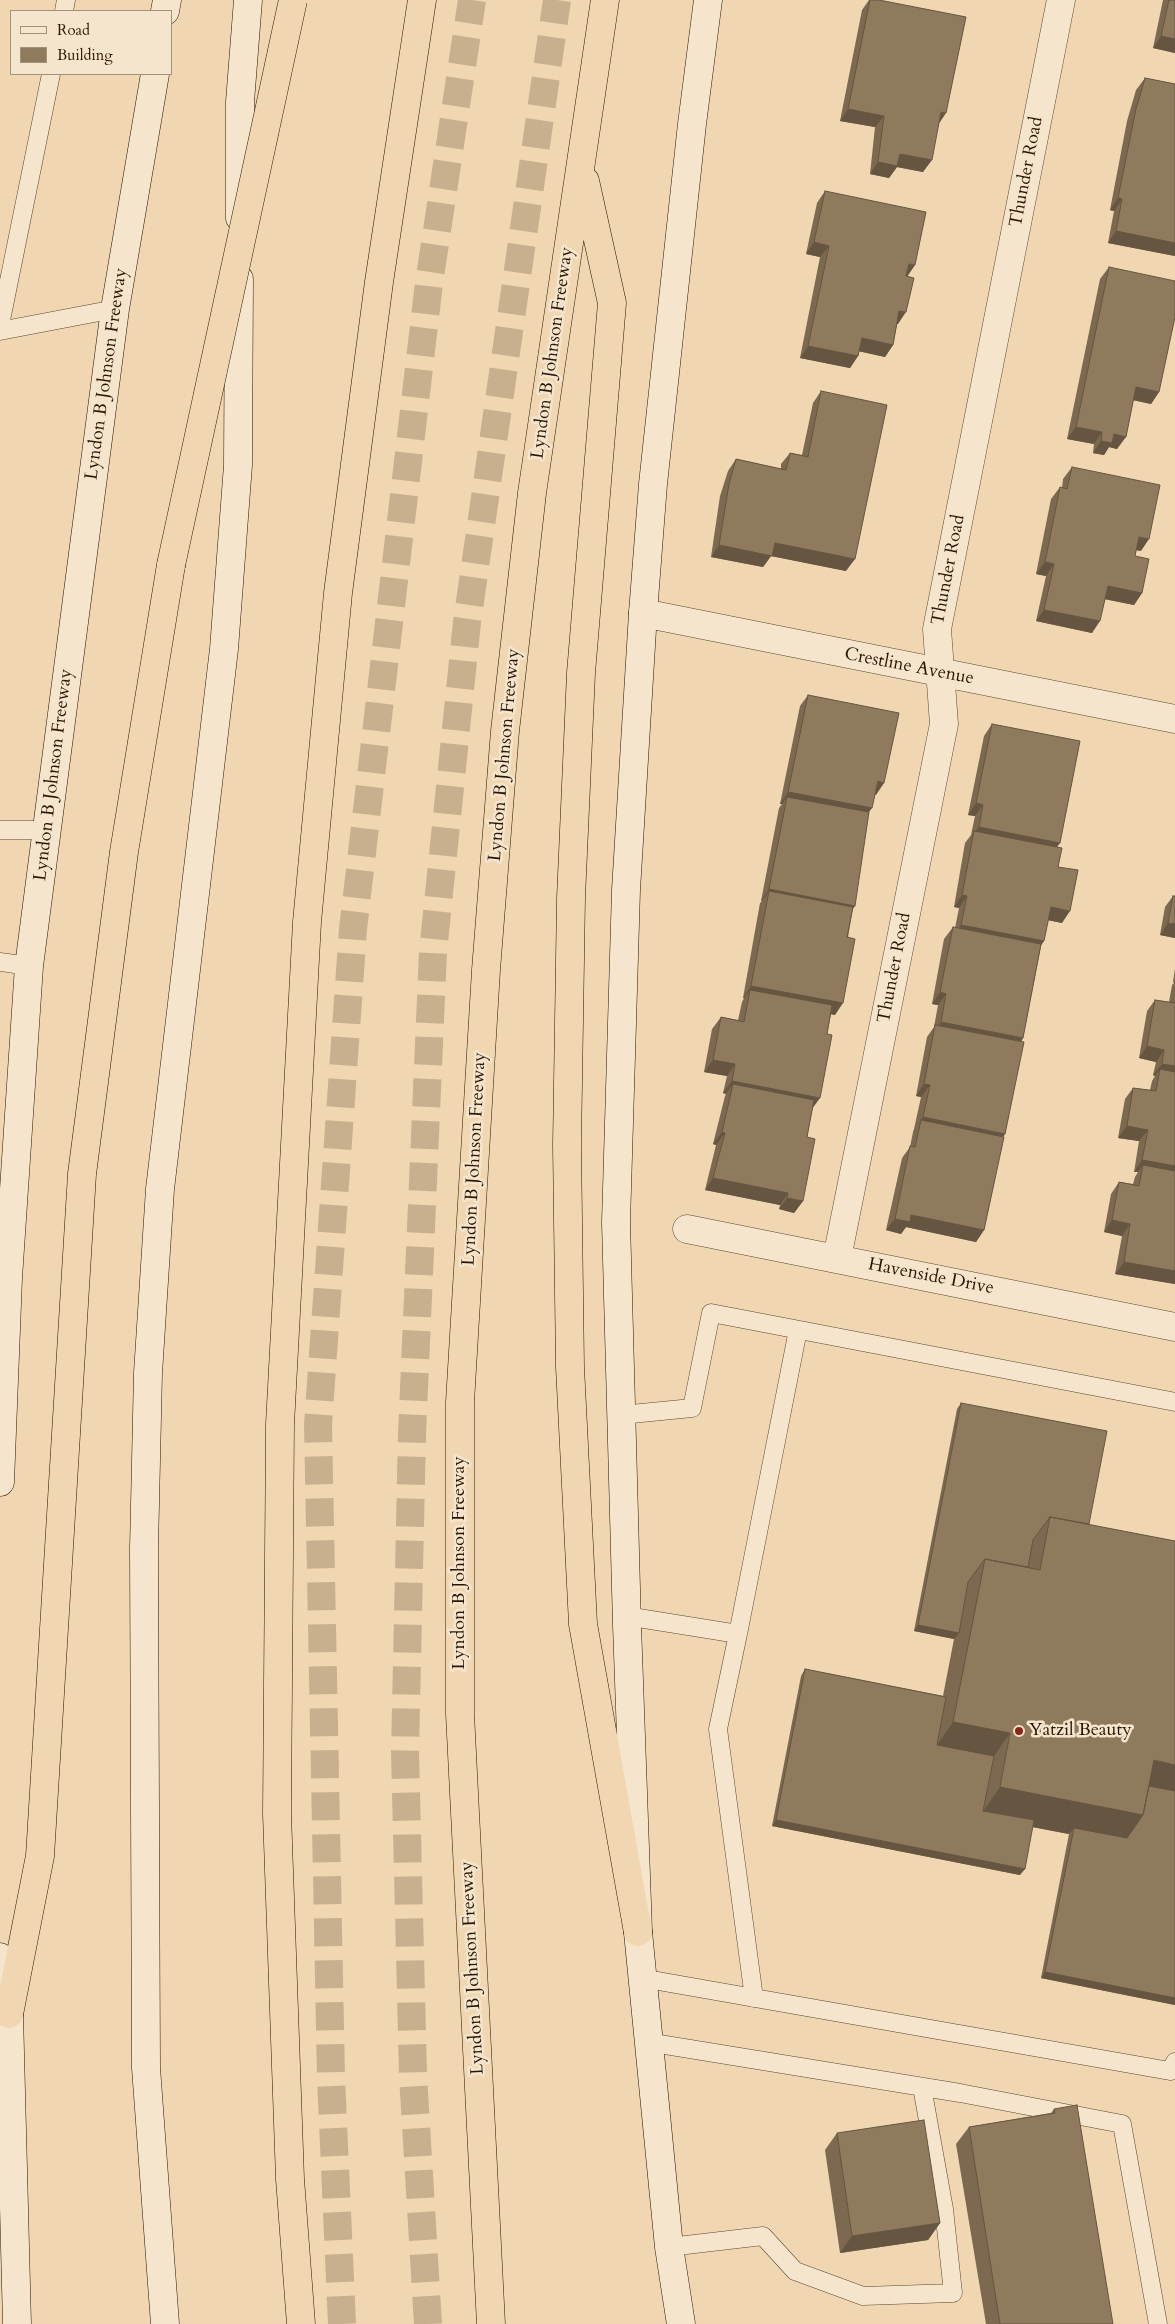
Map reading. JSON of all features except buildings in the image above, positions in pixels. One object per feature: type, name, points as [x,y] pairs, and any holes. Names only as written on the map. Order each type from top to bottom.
[{"type":"highway","points":[[9,2014],[40,1856],[82,1174],[124,852],[171,566],[293,0]]},
{"type":"highway","points":[[301,2324],[290,2179],[277,1814],[281,1405],[307,922],[337,602],[378,291],[422,0]]},
{"type":"highway","name":"Lyndon B Johnson Freeway","points":[[491,2324],[460,1714],[460,1402],[486,970],[505,731],[532,494],[605,0]]},
{"type":"highway","points":[[581,164],[612,303],[581,673],[571,888],[567,1145],[570,1367],[583,1624],[638,1932]]},
{"type":"main road","points":[[165,2324],[146,2068],[144,1548],[148,1373],[160,1189],[224,649],[238,465],[240,102],[248,0]]},
{"type":"main road","points":[[681,2324],[669,2247],[647,2042],[638,1932],[626,1616],[616,1212],[626,890],[643,613],[654,475],[708,0]]},
{"type":"main road","name":"Thunder Road","points":[[837,1258],[944,724],[937,629],[1062,0]]},
{"type":"main road","name":"Lyndon B Johnson Freeway","points":[[0,1482],[8,1278],[30,966],[115,309],[155,75]]},
{"type":"main road","name":"Crestline Avenue","points":[[643,613],[941,674],[1175,719]]},
{"type":"main road","name":"Havenside Drive","points":[[686,1229],[1175,1327]]},
{"type":"main road","points":[[0,1957],[9,2014],[6,2113],[17,2324]]},
{"type":"lane","points":[[0,325],[51,75]]},
{"type":"lane","points":[[0,331],[115,309]]},
{"type":"lane","points":[[0,830],[48,830]]},
{"type":"lane","points":[[0,962],[30,966]]},
{"type":"lane","points":[[621,1415],[692,1408],[711,1313],[1175,1402]]},
{"type":"lane","points":[[754,1998],[718,1729],[798,1330]]},
{"type":"lane","points":[[626,1616],[738,1634]]},
{"type":"lane","points":[[641,1978],[1170,2071],[1175,2062]]},
{"type":"lane","points":[[647,2042],[922,2087],[1122,2124],[1158,2324]]},
{"type":"lane","points":[[669,2247],[763,2236],[795,2271],[864,2296],[954,2293],[944,2209],[922,2087]]},
{"type":"tunnel","points":[[342,2324],[331,2078],[318,1425],[353,929],[429,283],[472,0]]},
{"type":"tunnel","points":[[428,2324],[413,2075],[405,1752],[412,1434],[433,952],[467,622],[557,0]]},
{"type":"place","name":"Yatzil Beauty","points":[[1019,1731]]}]
